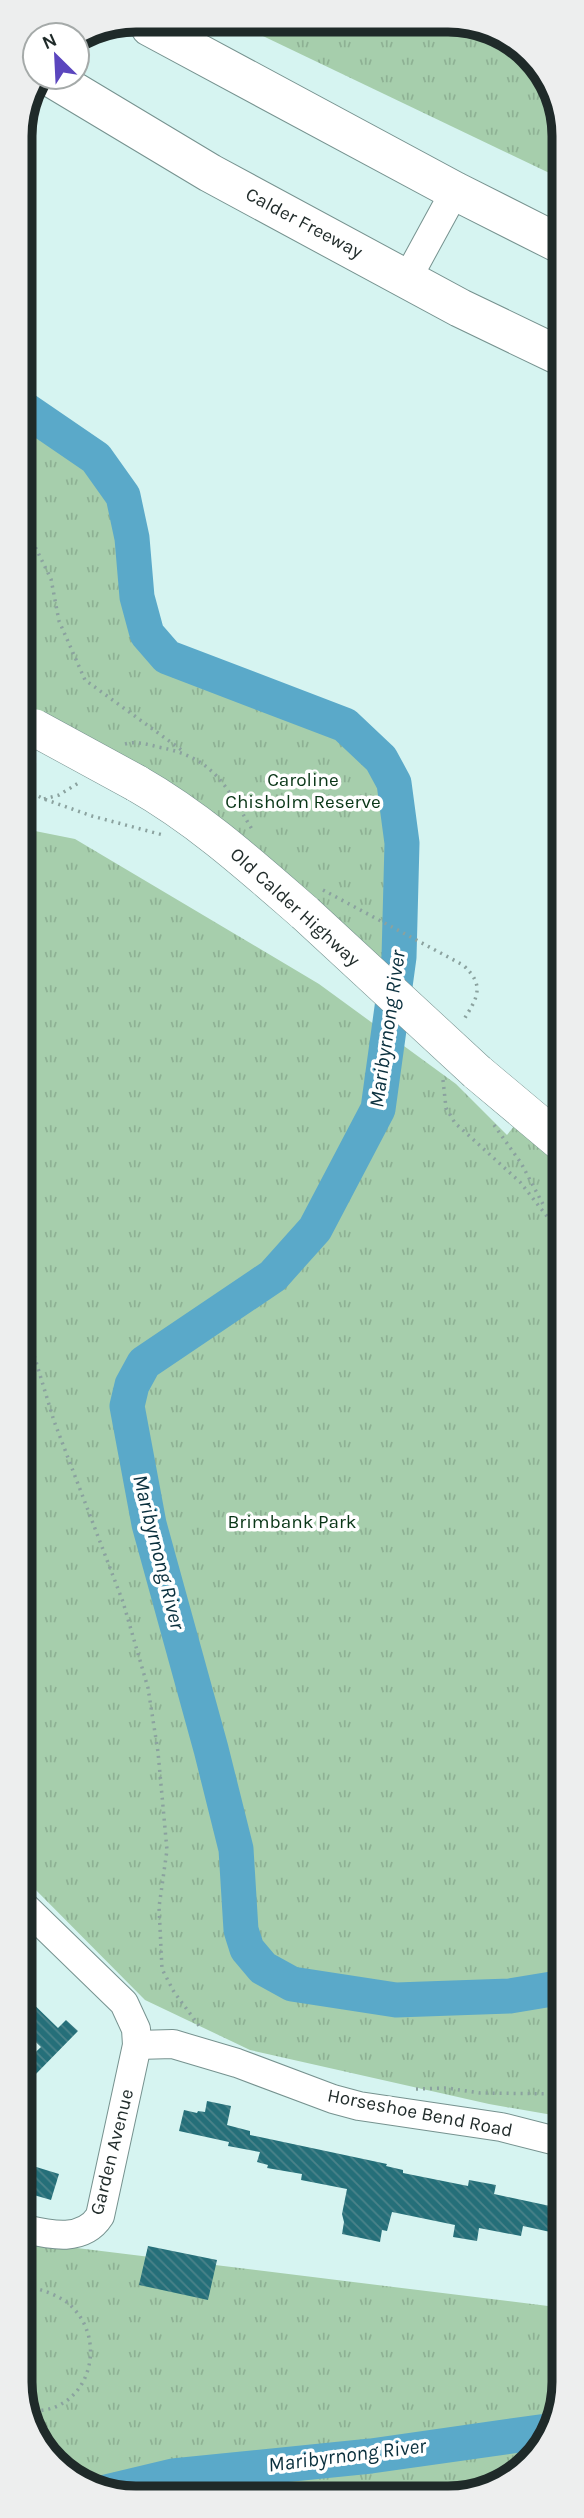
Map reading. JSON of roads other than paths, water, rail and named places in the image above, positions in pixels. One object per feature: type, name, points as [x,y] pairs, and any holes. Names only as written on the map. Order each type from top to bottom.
[{"type":"highway","points":[[159,32],[455,191],[552,240]]},
{"type":"highway","name":"Calder Freeway","points":[[74,91],[210,173],[407,279],[552,352]]},
{"type":"main road","name":"Old Calder Highway","points":[[32,726],[136,783],[210,832],[305,913],[477,1072],[552,1135]]},
{"type":"street","points":[[407,279],[455,191]]},
{"type":"street","points":[[32,1914],[124,2003],[136,2029],[137,2045]]},
{"type":"street","name":"Horseshoe Bend Road","points":[[137,2045],[173,2044],[237,2063],[359,2106],[502,2127],[552,2140]]},
{"type":"street","name":"Garden Avenue","points":[[32,2230],[69,2235],[90,2227],[100,2216],[137,2045]]},
{"type":"waterway","name":"Maribyrnong River","points":[[32,414],[96,458],[123,496],[132,538],[137,597],[147,634],[167,657],[345,725],[381,759],[394,783],[402,843],[399,957],[378,1109],[315,1229],[273,1276],[144,1363],[132,1385],[127,1406],[149,1524],[236,1849],[241,1930],[247,1949],[263,1968],[292,1984],[396,2000],[510,1996],[552,1989]]},
{"type":"waterway","name":"Maribyrnong River","points":[[133,2486],[173,2476],[371,2456],[539,2432]]},
{"type":"park label","name":"Caroline Chisholm Reserve","points":[[303,791]]},
{"type":"park label","name":"Brimbank Park","points":[[292,1522]]}]
